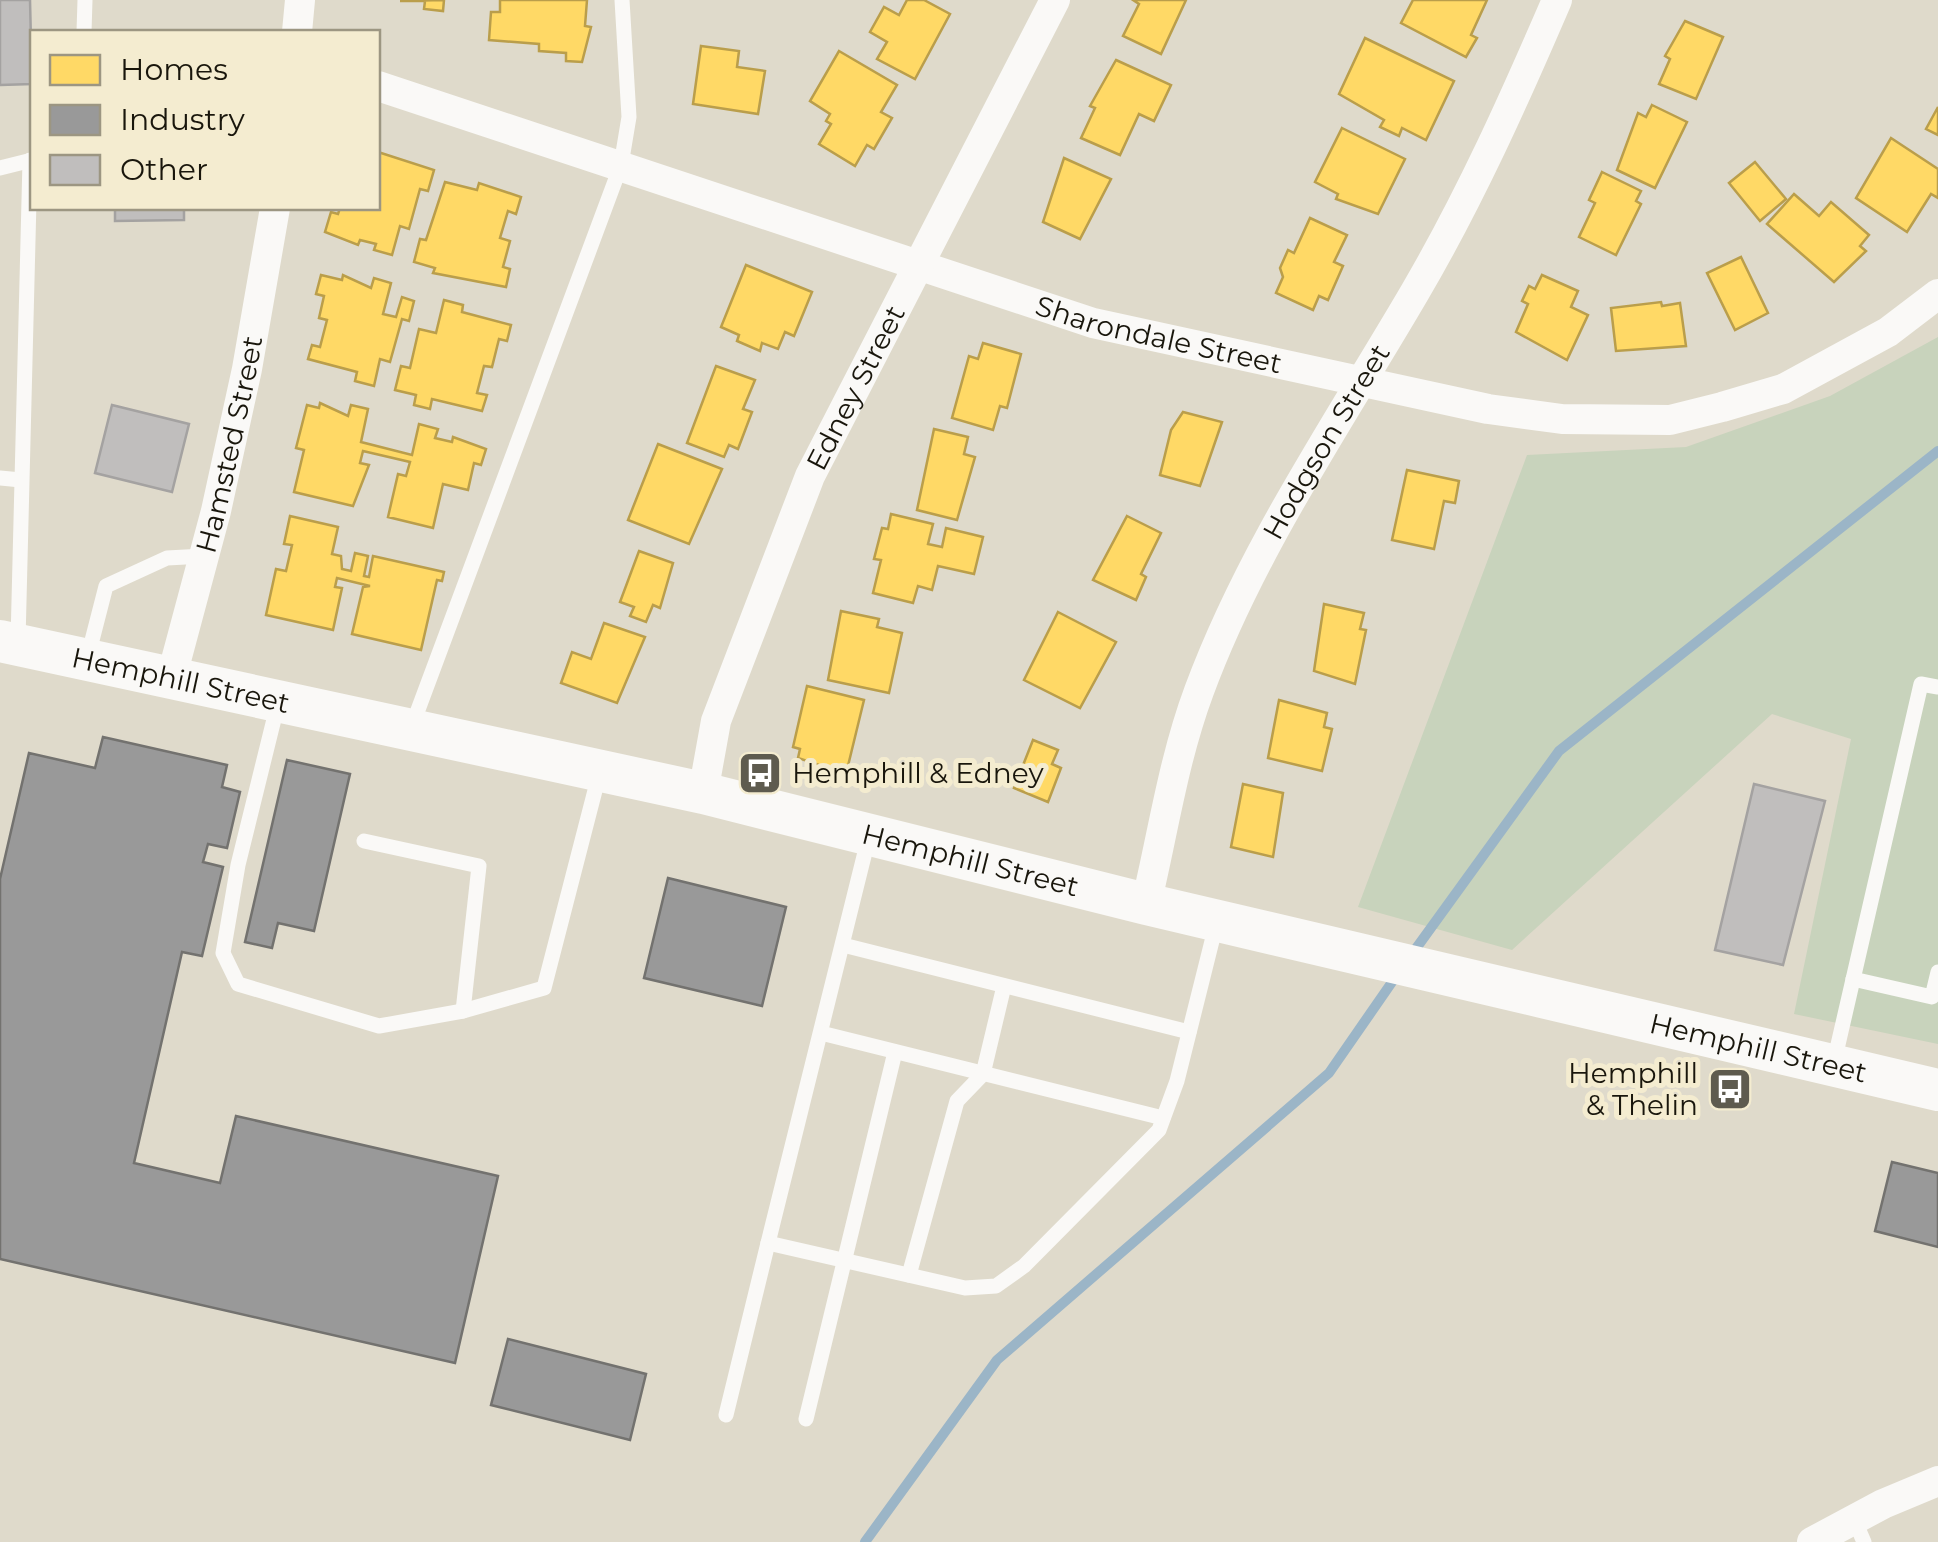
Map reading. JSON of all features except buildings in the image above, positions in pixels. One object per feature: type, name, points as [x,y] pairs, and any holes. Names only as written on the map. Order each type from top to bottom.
[{"type":"main road","name":"Hemphill Street","points":[[9,643],[703,793],[1373,959],[1938,1090]]},
{"type":"street","points":[[298,30],[300,0]]},
{"type":"street","name":"Edney Street","points":[[703,793],[716,722],[810,476],[1055,0]]},
{"type":"street","name":"Hodgson Street","points":[[1146,904],[1175,764],[1199,690],[1236,606],[1356,384],[1482,174],[1558,0]]},
{"type":"street","name":"Sharondale Street","points":[[380,87],[921,262],[1093,323],[1356,384],[1562,419],[1670,420],[1782,388],[1888,332],[1938,294]]},
{"type":"street","name":"Hamsted Street","points":[[171,679],[247,370],[274,210]]},
{"type":"street","points":[[1812,1542],[1859,1530],[1938,1481]]},
{"type":"lane","points":[[84,30],[85,0]]},
{"type":"lane","points":[[411,730],[620,165],[629,117],[622,0]]},
{"type":"lane","points":[[0,168],[30,160]]},
{"type":"lane","points":[[9,643],[21,480],[30,192]]},
{"type":"lane","points":[[0,478],[21,480]]},
{"type":"lane","points":[[86,660],[106,586],[166,558],[204,556]]},
{"type":"lane","points":[[1833,1066],[1921,684],[1938,687]]},
{"type":"lane","points":[[278,702],[238,865],[223,953],[238,984],[380,1026],[544,988],[600,771]]},
{"type":"lane","points":[[726,1415],[869,835]]},
{"type":"lane","points":[[364,841],[478,866],[462,1010]]},
{"type":"lane","points":[[768,1243],[965,1288],[996,1286],[1024,1266],[1158,1130],[1189,1032],[1217,921]]},
{"type":"lane","points":[[843,945],[1189,1032]]},
{"type":"lane","points":[[1853,979],[1932,997],[1938,972]]},
{"type":"lane","points":[[910,1275],[957,1101],[983,1074],[1004,986]]},
{"type":"lane","points":[[820,1033],[1163,1118]]},
{"type":"lane","points":[[806,1419],[895,1052]]},
{"type":"green space","points":[[1938,337],[1938,1044],[1794,1014],[1851,739],[1772,714],[1512,950],[1358,907],[1527,455],[1686,447],[1830,396]]},
{"type":"waterway","points":[[1412,954],[1559,751],[1938,451]]},
{"type":"waterway","points":[[865,1542],[997,1360],[1329,1073],[1399,972]]},
{"type":"place","name":"Hemphill & Edney","points":[[760,773]]},
{"type":"place","name":"Hemphill & Thelin","points":[[1730,1089]]}]
